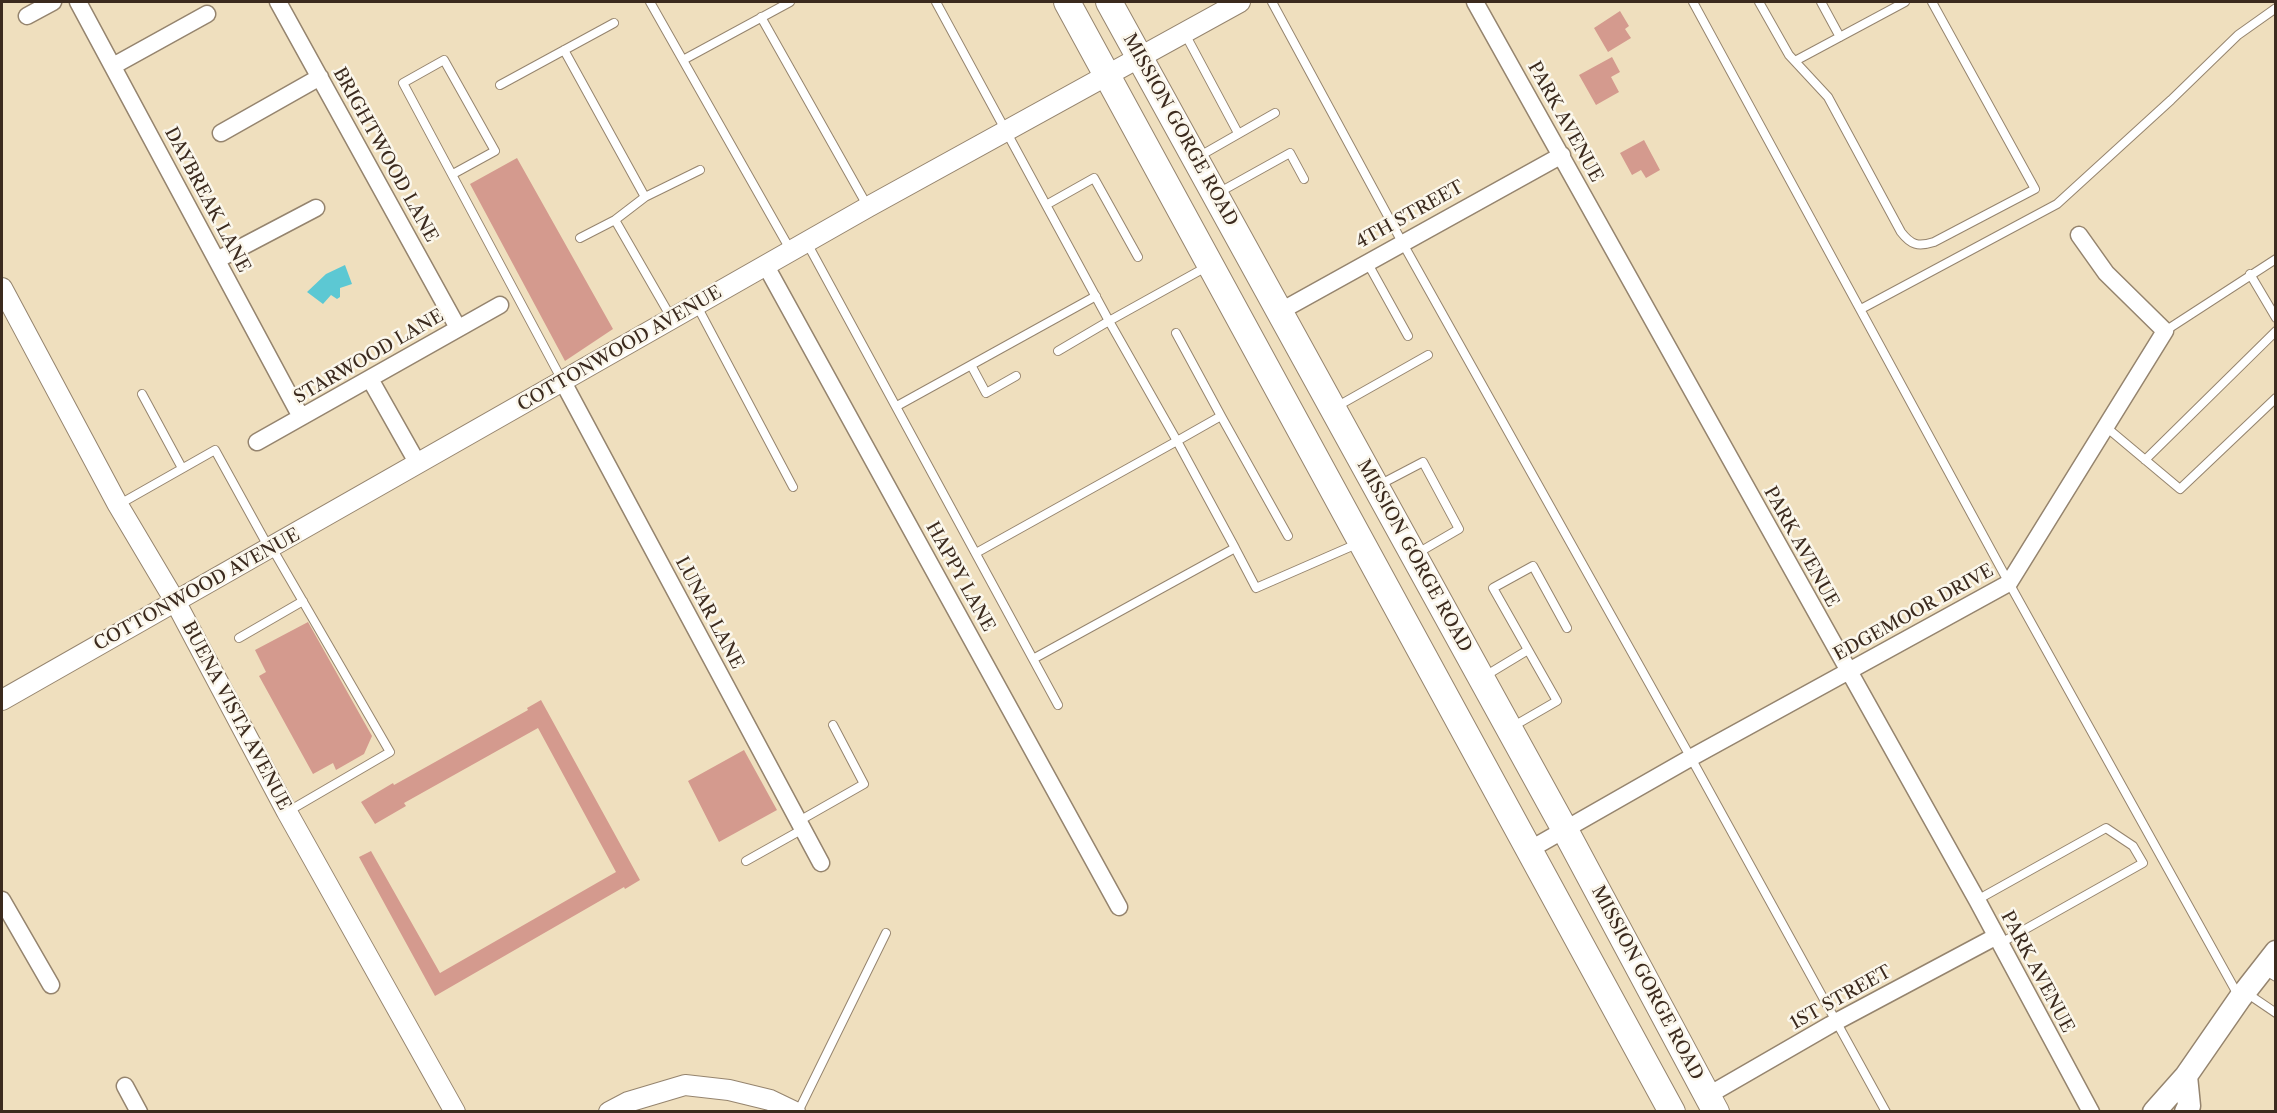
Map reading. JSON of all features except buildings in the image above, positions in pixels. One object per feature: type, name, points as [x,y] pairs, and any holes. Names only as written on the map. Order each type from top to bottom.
[{"type":"main road","name":"MISSION GORGE ROAD","points":[[1067,2],[1672,1112]]},
{"type":"main road","name":"MISSION GORGE ROAD","points":[[1110,2],[1565,830],[1712,1104]]},
{"type":"main road","points":[[2154,1112],[2186,1076],[2242,995],[2271,966]]},
{"type":"main road","points":[[2186,1076],[2189,1106],[2186,1112]]},
{"type":"street","points":[[27,16],[53,2]]},
{"type":"street","name":"DAYBREAK LANE","points":[[78,2],[302,417]]},
{"type":"street","name":"BRIGHTWOOD LANE","points":[[278,2],[458,328]]},
{"type":"street","name":"COTTONWOOD AVENUE","points":[[2,700],[271,549],[868,207],[1240,2]]},
{"type":"street","name":"PARK AVENUE","points":[[1475,2],[1977,900],[2091,1112]]},
{"type":"street","points":[[113,66],[207,14]]},
{"type":"street","points":[[221,134],[320,77]]},
{"type":"street","name":"4TH STREET","points":[[1279,312],[1367,261],[1562,155]]},
{"type":"street","points":[[217,260],[316,208]]},
{"type":"street","points":[[2079,235],[2106,273],[2165,331]]},
{"type":"street","name":"HAPPY LANE","points":[[766,266],[1119,907]]},
{"type":"street","name":"BUENA VISTA AVENUE","points":[[2,288],[118,506],[175,601],[287,812],[455,1112]]},
{"type":"street","name":"STARWOOD LANE","points":[[257,442],[500,305]]},
{"type":"street","name":"EDGEMOOR DRIVE","points":[[1529,850],[2009,583],[2165,331]]},
{"type":"street","points":[[370,379],[418,464]]},
{"type":"street","name":"LUNAR LANE","points":[[563,382],[821,862]]},
{"type":"street","points":[[2,900],[51,985]]},
{"type":"street","name":"1ST STREET","points":[[1712,1104],[1837,1022],[1997,940]]},
{"type":"street","points":[[609,1112],[628,1102],[685,1085],[729,1090],[770,1100],[796,1112]]},
{"type":"street","points":[[125,1086],[139,1112]]},
{"type":"lane","points":[[650,2],[682,60],[897,406],[1058,705]]},
{"type":"lane","points":[[682,60],[790,2]]},
{"type":"lane","points":[[936,2],[1256,588],[1361,542]]},
{"type":"lane","points":[[1272,2],[1402,242],[1886,1112]]},
{"type":"lane","points":[[1693,2],[2009,583],[2242,995],[2276,1013]]},
{"type":"lane","points":[[1759,2],[1789,55],[1828,97],[1907,240],[1914,245],[1922,246],[1934,242],[2035,189],[1932,2]]},
{"type":"lane","points":[[1821,2],[1840,37]]},
{"type":"lane","points":[[1795,61],[1905,2]]},
{"type":"lane","points":[[1861,309],[2057,204],[2171,100],[2238,34],[2276,8]]},
{"type":"lane","points":[[761,17],[868,207]]},
{"type":"lane","points":[[500,85],[614,23]]},
{"type":"lane","points":[[1184,32],[1238,133]]},
{"type":"lane","points":[[564,50],[645,197]]},
{"type":"lane","points":[[453,174],[495,151],[444,60],[403,82],[563,382]]},
{"type":"lane","points":[[1195,159],[1275,113]]},
{"type":"lane","points":[[1215,195],[1290,153],[1304,179]]},
{"type":"lane","points":[[580,237],[615,220],[645,197],[700,170]]},
{"type":"lane","points":[[1046,205],[1094,178],[1138,257]]},
{"type":"lane","points":[[615,220],[672,320]]},
{"type":"lane","points":[[2165,331],[2276,259]]},
{"type":"lane","points":[[1367,261],[1408,336]]},
{"type":"lane","points":[[1058,351],[1210,265]]},
{"type":"lane","points":[[2250,274],[2276,318]]},
{"type":"lane","points":[[897,406],[1096,296]]},
{"type":"lane","points":[[697,306],[793,487]]},
{"type":"lane","points":[[2145,460],[2276,331]]},
{"type":"lane","points":[[1176,333],[1287,536]]},
{"type":"lane","points":[[1333,409],[1428,355]]},
{"type":"lane","points":[[971,365],[986,393],[1016,376]]},
{"type":"lane","points":[[142,394],[182,468]]},
{"type":"lane","points":[[2106,427],[2180,489],[2276,398]]},
{"type":"lane","points":[[976,553],[1221,416]]},
{"type":"lane","points":[[118,506],[215,450],[390,752],[287,812]]},
{"type":"lane","points":[[1376,487],[1423,462],[1459,529],[1413,556]]},
{"type":"lane","points":[[1033,659],[1235,548]]},
{"type":"lane","points":[[1509,729],[1557,701],[1493,588],[1533,566],[1567,628]]},
{"type":"lane","points":[[240,638],[303,601]]},
{"type":"lane","points":[[1481,679],[1528,650]]},
{"type":"lane","points":[[746,861],[864,784],[833,725]]},
{"type":"lane","points":[[1977,900],[2106,828],[2133,846],[2143,863],[1997,940]]},
{"type":"lane","points":[[796,1112],[886,933]]},
{"type":"water","points":[[345,265],[352,284],[340,288],[340,297],[337,299],[331,295],[323,304],[307,292],[326,274]]}]
